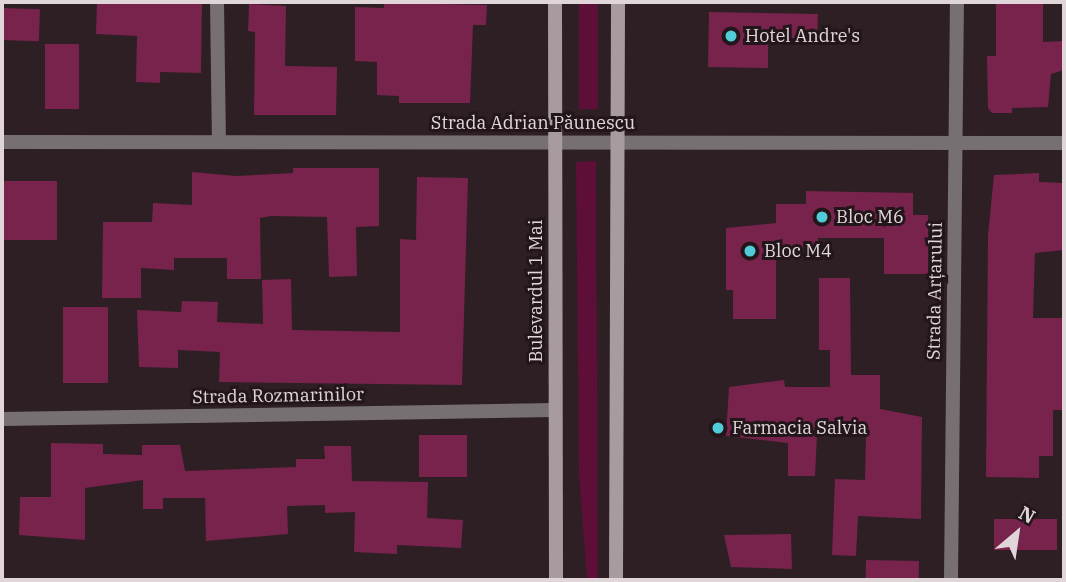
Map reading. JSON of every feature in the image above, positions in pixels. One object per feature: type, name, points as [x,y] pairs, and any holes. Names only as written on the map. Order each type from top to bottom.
[{"type":"main road","name":"Bulevardul 1 Mai","points":[[555,2],[556,580]]},
{"type":"main road","points":[[616,580],[618,2]]},
{"type":"street","points":[[217,2],[219,142]]},
{"type":"street","name":"Strada Arțarului","points":[[951,580],[957,2]]},
{"type":"street","name":"Strada Adrian Păunescu","points":[[2,142],[1064,143]]},
{"type":"street","name":"Strada Rozmarinilor","points":[[2,419],[555,410]]},
{"type":"shaded area","points":[[579,2],[598,2],[598,109],[579,109]]},
{"type":"shaded area","points":[[596,161],[598,580],[587,580],[579,476],[576,162]]},
{"type":"building","points":[[97,2],[202,2],[201,73],[160,72],[160,83],[136,82],[137,36],[96,34]]},
{"type":"building","points":[[996,2],[1043,2],[1043,42],[1064,41],[1064,70],[1051,74],[1048,107],[1012,108],[1012,113],[992,113],[988,108],[987,56],[996,56]]},
{"type":"building","points":[[384,3],[487,5],[486,25],[473,25],[470,103],[399,103],[399,96],[377,95],[377,62],[355,61],[355,7],[384,8]]},
{"type":"building","points":[[249,4],[286,6],[285,66],[337,67],[336,115],[254,115],[255,32],[248,31]]},
{"type":"building","points":[[2,8],[40,9],[39,41],[2,40]]},
{"type":"building","points":[[709,12],[818,14],[817,44],[768,43],[768,68],[708,67]]},
{"type":"building","points":[[45,44],[79,44],[79,109],[45,109]]},
{"type":"building","points":[[293,168],[379,168],[379,226],[356,227],[357,276],[329,277],[327,217],[271,216],[260,218],[261,279],[227,279],[227,258],[174,258],[174,270],[141,268],[141,298],[102,298],[103,222],[152,222],[153,203],[192,205],[192,172],[236,176],[293,173]]},
{"type":"building","points":[[1039,173],[1039,182],[1064,183],[1064,250],[1035,253],[1033,318],[1062,318],[1064,410],[1053,410],[1053,456],[1039,456],[1039,478],[986,477],[988,235],[994,175]]},
{"type":"building","points":[[417,177],[468,178],[462,385],[219,382],[220,352],[178,350],[178,368],[139,367],[137,310],[181,312],[182,301],[218,302],[217,322],[263,324],[262,280],[291,279],[292,330],[400,332],[400,239],[416,240]]},
{"type":"building","points":[[2,181],[57,181],[57,240],[2,240]]},
{"type":"building","points":[[806,191],[913,193],[913,215],[928,215],[928,274],[884,274],[884,238],[818,238],[818,248],[776,248],[776,319],[733,319],[733,290],[726,290],[726,228],[776,223],[776,204],[806,204]]},
{"type":"building","points":[[819,278],[850,278],[851,375],[880,375],[880,409],[922,417],[921,519],[858,516],[856,556],[832,555],[835,479],[865,480],[866,435],[817,435],[815,476],[788,476],[788,443],[726,436],[729,387],[784,380],[785,387],[830,387],[830,350],[819,350]]},
{"type":"building","points":[[63,307],[108,307],[108,383],[63,383]]},
{"type":"building","points":[[419,435],[467,435],[467,477],[419,477]]},
{"type":"building","points":[[51,443],[103,444],[103,454],[142,455],[142,445],[180,445],[185,471],[296,467],[296,459],[325,459],[324,446],[351,446],[352,481],[428,482],[427,518],[463,520],[461,548],[397,545],[397,554],[354,552],[355,512],[325,513],[325,505],[287,506],[288,534],[206,541],[205,498],[163,498],[163,509],[143,509],[143,480],[85,488],[85,540],[19,535],[20,497],[51,497]]},
{"type":"building","points":[[994,519],[1057,519],[1057,550],[994,550]]},
{"type":"building","points":[[791,534],[792,569],[731,567],[724,535]]},
{"type":"building","points":[[866,560],[919,561],[919,580],[866,580]]},
{"type":"place","name":"Hotel Andre's","points":[[731,36]]},
{"type":"place","name":"Bloc M6","points":[[822,217]]},
{"type":"place","name":"Bloc M4","points":[[750,251]]},
{"type":"place","name":"Farmacia Salvia","points":[[718,428]]}]
